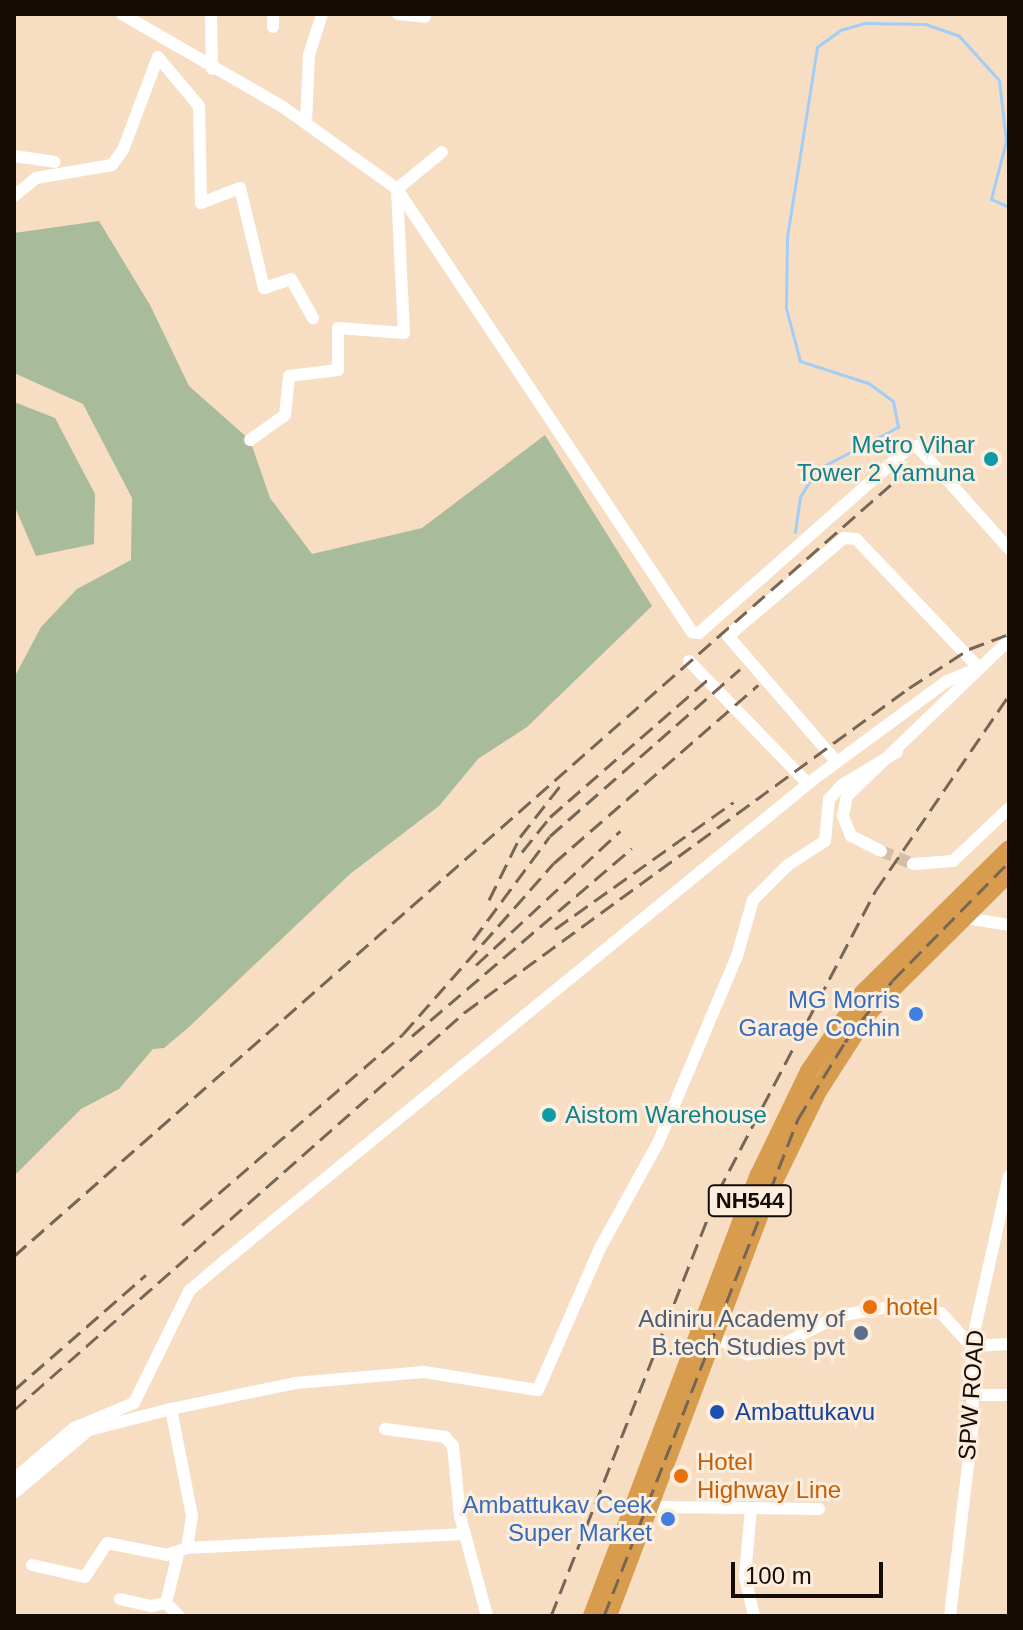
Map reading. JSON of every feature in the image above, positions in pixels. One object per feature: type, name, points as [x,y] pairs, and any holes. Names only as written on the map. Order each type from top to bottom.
[{"type":"highway","name":"NH544","points":[[592,1616],[759,1175],[809,1071],[862,994],[1009,849]]},
{"type":"highway","name":"NH544","points":[[608,1616],[766,1198],[841,1050],[960,917],[1009,873]]},
{"type":"street","points":[[122,14],[306,123],[397,189],[692,632],[699,633],[910,447],[917,446],[1009,549]]},
{"type":"street","points":[[211,14],[212,69]]},
{"type":"street","points":[[306,123],[309,55],[322,14]]},
{"type":"street","points":[[398,14],[425,17]]},
{"type":"street","points":[[14,196],[36,178],[112,165],[123,150],[158,57],[199,106],[201,203],[240,188],[264,288],[291,279],[313,318]]},
{"type":"street","points":[[397,189],[442,152]]},
{"type":"street","points":[[14,156],[55,162]]},
{"type":"street","points":[[250,440],[285,415],[289,376],[338,370],[338,328],[404,333],[397,189]]},
{"type":"street","points":[[836,761],[728,636],[844,538],[856,539],[979,668]]},
{"type":"street","points":[[881,851],[851,836],[844,805],[1009,640]]},
{"type":"street","points":[[689,661],[808,784]]},
{"type":"street","points":[[14,1479],[74,1428],[134,1403],[189,1291],[836,761],[947,681],[979,668]]},
{"type":"street","points":[[14,1493],[89,1430],[295,1383],[424,1372],[538,1390],[600,1248],[658,1143],[737,956],[753,900],[788,865],[825,841],[829,799],[842,785],[897,752]]},
{"type":"street","points":[[913,864],[953,861],[1009,808]]},
{"type":"street","points":[[960,917],[1009,925]]},
{"type":"street","name":"SPW ROAD","points":[[950,1616],[972,1395],[971,1346],[1009,1176]]},
{"type":"street","points":[[714,1336],[747,1354],[768,1352],[838,1316],[884,1308],[941,1313],[971,1346],[1009,1344]]},
{"type":"street","points":[[972,1395],[1009,1395]]},
{"type":"street","points":[[166,1603],[192,1516],[171,1409]]},
{"type":"street","points":[[385,1429],[445,1437],[453,1446],[465,1534],[487,1616]]},
{"type":"street","points":[[650,1507],[819,1509]]},
{"type":"street","points":[[751,1508],[745,1577],[754,1616]]},
{"type":"street","points":[[32,1565],[85,1577],[107,1543],[182,1551],[465,1534]]},
{"type":"street","points":[[120,1599],[151,1606],[166,1603]]},
{"type":"street","points":[[166,1603],[179,1616]]},
{"type":"green space","points":[[99,221],[150,305],[189,386],[250,440],[270,498],[312,554],[422,528],[545,435],[652,606],[527,727],[478,759],[439,806],[350,874],[189,1027],[164,1048],[153,1049],[119,1089],[81,1109],[14,1176],[14,678],[41,627],[77,589],[131,560],[132,498],[83,404],[14,373],[14,233]]},
{"type":"green space","points":[[14,402],[55,418],[95,494],[94,544],[36,556],[14,505]]},
{"type":"waterway","points":[[795,532],[800,497],[816,470],[898,427],[893,401],[868,383],[800,361],[786,308],[787,237],[817,47],[840,30],[865,23],[925,24],[959,36],[999,80],[1006,141],[991,199],[1009,207]]},
{"type":"tunnel","points":[[881,851],[913,864]]},
{"type":"railway","points":[[14,1256],[912,466]]},
{"type":"railway","points":[[14,1410],[465,1012],[909,688],[969,649],[1009,634]]},
{"type":"railway","points":[[473,940],[550,836],[740,669]]},
{"type":"railway","points":[[522,852],[550,817],[713,675]]},
{"type":"railway","points":[[182,1225],[403,1034],[554,863],[758,685]]},
{"type":"railway","points":[[551,1616],[718,1192],[876,890],[1009,695]]},
{"type":"railway","points":[[489,900],[520,837],[560,786]]},
{"type":"railway","points":[[555,929],[734,802]]},
{"type":"railway","points":[[476,965],[620,831]]},
{"type":"railway","points":[[412,1036],[632,848]]},
{"type":"railway","points":[[604,1616],[798,1119],[845,1042],[893,980],[1009,862]]},
{"type":"railway","points":[[14,1390],[146,1275]]},
{"type":"place","name":"Metro Vihar Tower 2 Yamuna","points":[[991,459]]},
{"type":"place","name":"MG Morris Garage Cochin","points":[[916,1014]]},
{"type":"place","name":"Aistom Warehouse","points":[[549,1115]]},
{"type":"place","name":"hotel","points":[[870,1307]]},
{"type":"place","name":"Adiniru Academy of B.tech Studies pvt","points":[[861,1333]]},
{"type":"place","name":"Ambattukavu","points":[[717,1412]]},
{"type":"place","name":"Hotel Highway Line","points":[[681,1476]]},
{"type":"place","name":"Ambattukav Ceek Super Market","points":[[668,1519]]}]
